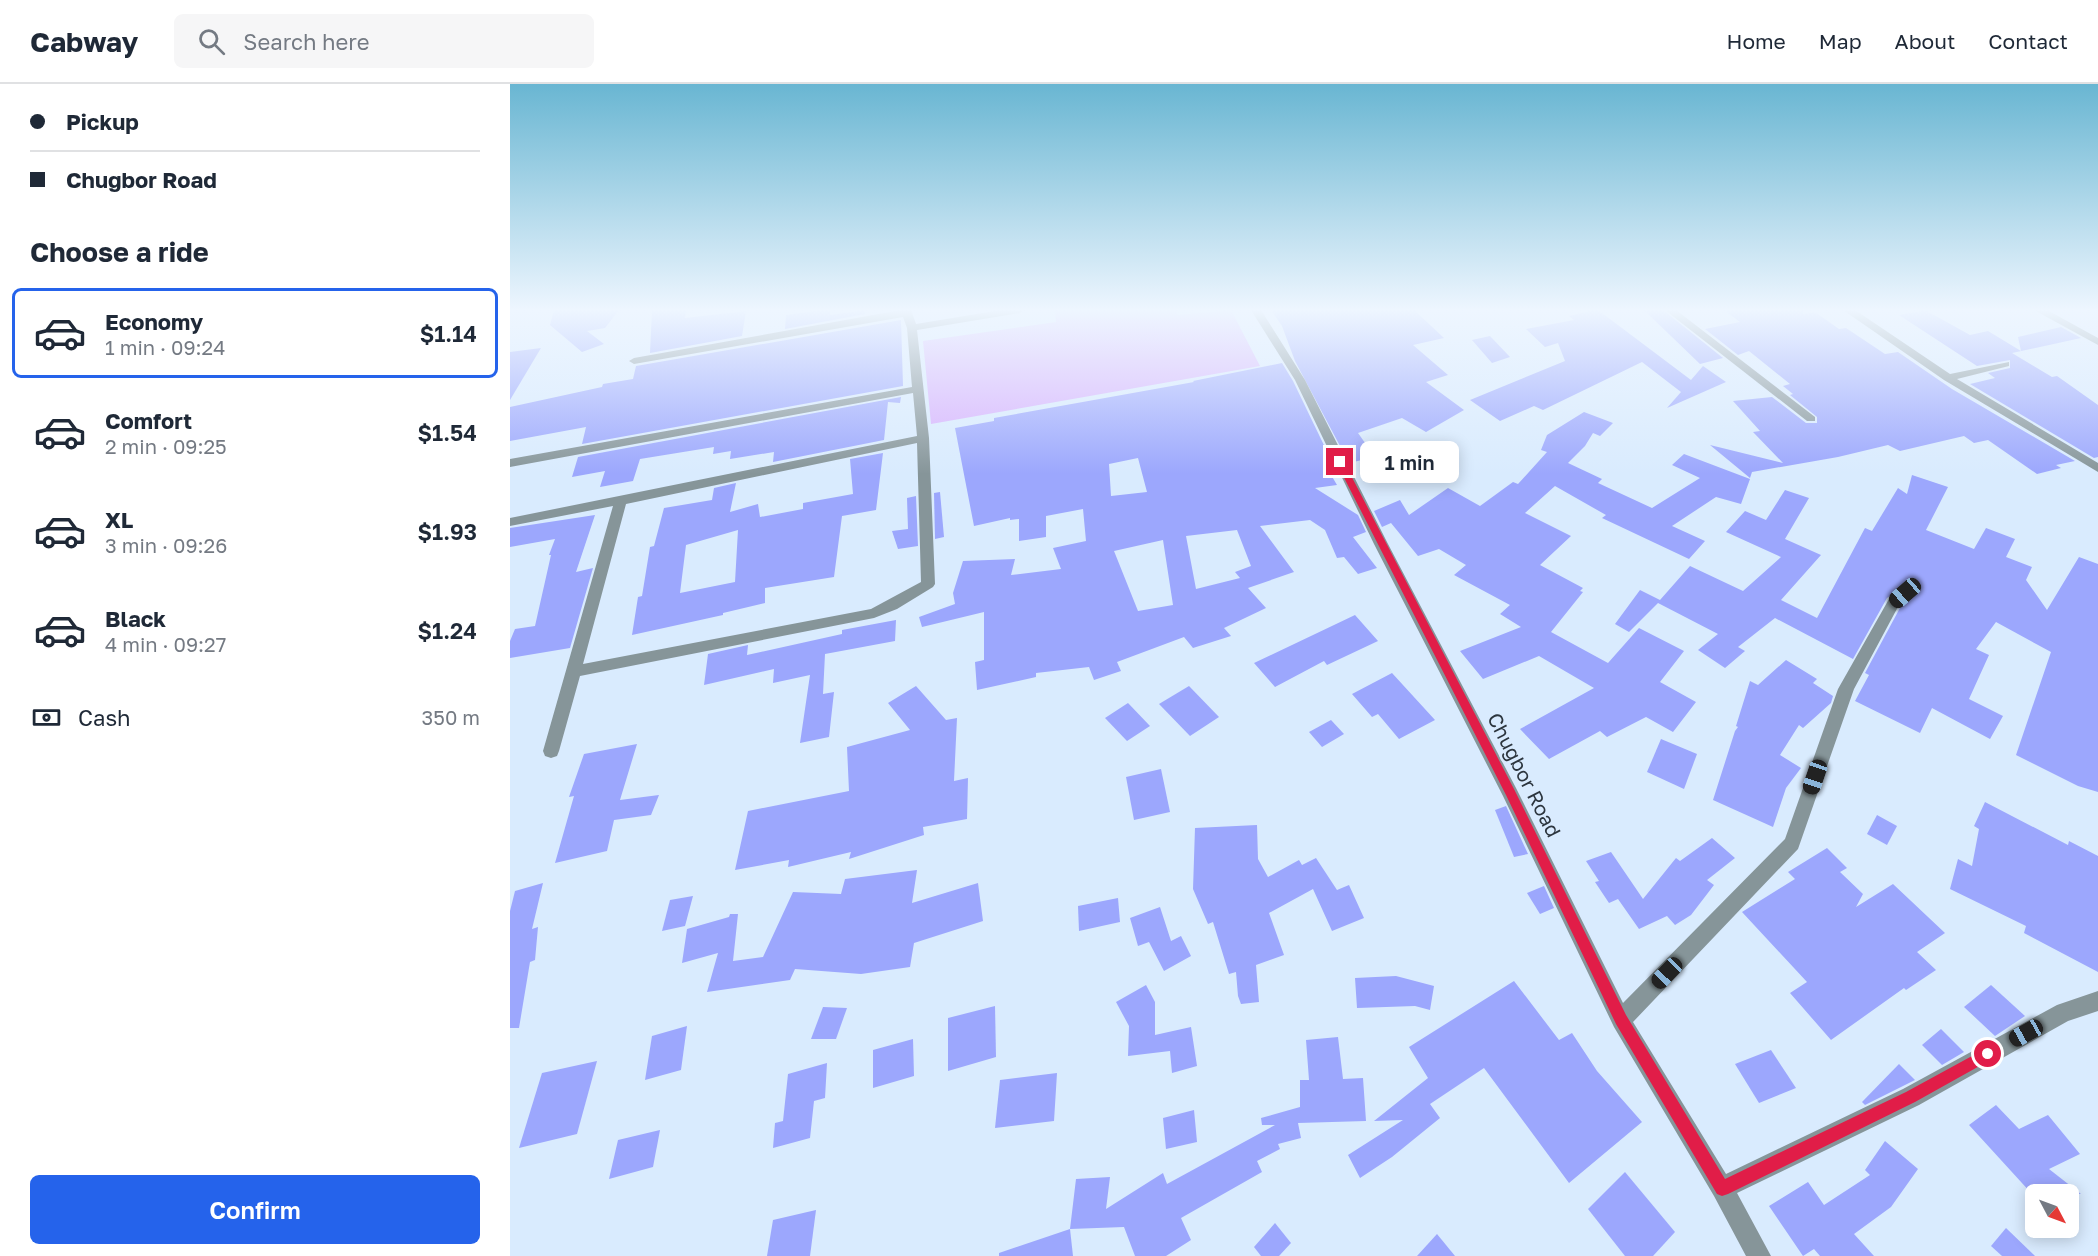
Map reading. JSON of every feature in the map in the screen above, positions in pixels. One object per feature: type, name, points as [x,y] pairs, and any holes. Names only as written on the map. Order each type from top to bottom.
[{"type":"street","points":[[574,671],[874,613],[928,584],[922,438],[916,365]]},
{"type":"street","name":"Chugbor Road","points":[[1290,365],[1510,793],[1621,1020],[1722,1188],[1759,1256]]},
{"type":"street","points":[[1740,365],[1811,419]]},
{"type":"street","points":[[1928,365],[2098,468]]},
{"type":"street","points":[[1948,378],[2002,365]]},
{"type":"street","points":[[510,463],[918,389]]},
{"type":"street","points":[[510,522],[922,438]]},
{"type":"street","points":[[551,752],[621,501]]},
{"type":"street","points":[[1621,1020],[1792,843],[1846,689],[1894,602],[1905,593]]},
{"type":"street","points":[[1722,1188],[1911,1097],[2064,1012],[2098,1001]]},
{"type":"shaded area","points":[[925,365],[1260,366],[931,424]]},
{"type":"building","points":[[510,365],[531,365],[510,400]]},
{"type":"building","points":[[902,365],[903,386],[582,444],[586,427],[510,441],[510,407],[633,379],[636,366]]},
{"type":"building","points":[[1283,365],[1334,466],[1327,468],[1337,485],[1315,488],[1358,515],[1366,532],[1353,537],[1377,568],[1358,574],[1344,557],[1337,558],[1325,530],[1310,520],[1260,526],[1294,572],[1248,588],[1266,608],[1224,628],[1231,636],[1193,648],[1184,637],[1117,662],[1121,671],[1094,680],[1089,667],[1036,673],[1036,677],[977,690],[975,662],[984,660],[984,612],[922,627],[919,617],[955,604],[953,593],[963,561],[1015,559],[1011,575],[1061,569],[1053,548],[1086,541],[1083,509],[1046,516],[1046,537],[1019,541],[1019,519],[1010,520],[1010,518],[974,526],[955,428],[994,421],[994,418]],"holes":[[[1138,458],[1147,492],[1111,496],[1109,464]],[[1237,530],[1251,566],[1235,572],[1240,578],[1196,589],[1186,536]],[[1163,540],[1173,605],[1138,611],[1114,551]]]},
{"type":"building","points":[[1297,365],[1436,365],[1448,375],[1426,382],[1464,410],[1426,432],[1402,418],[1358,433],[1375,457],[1349,463]]},
{"type":"building","points":[[1556,365],[1636,365],[1543,410],[1534,406],[1500,421],[1470,400]]},
{"type":"building","points":[[1646,365],[1671,365],[1691,380],[1703,366],[1726,382],[1667,408],[1681,392]]},
{"type":"building","points":[[1766,365],[1917,365],[1952,389],[2075,461],[2056,465],[2061,468],[2037,474],[1988,440],[1974,443],[1964,436],[1900,451],[1888,445],[1838,457],[1752,472],[1750,478],[1710,445],[1783,463],[1753,432],[1760,431],[1733,401],[1772,397],[1806,423],[1817,423],[1817,417],[1790,395],[1793,394],[1783,386],[1790,384]]},
{"type":"building","points":[[2010,365],[2031,365],[2052,377],[2057,376],[2098,405],[2098,457],[2094,458],[1970,384],[1995,378],[1988,373],[2010,368]]},
{"type":"building","points":[[901,397],[900,403],[888,402],[884,440],[773,462],[774,452],[730,459],[731,451],[713,454],[714,447],[640,459],[633,481],[600,487],[605,471],[572,477],[578,457]]},
{"type":"building","points":[[1584,412],[1613,423],[1600,436],[1593,433],[1585,446],[1568,463],[1602,479],[1598,483],[1652,508],[1700,478],[1672,465],[1684,454],[1750,479],[1741,504],[1716,497],[1672,526],[1705,541],[1689,559],[1602,518],[1606,515],[1555,486],[1525,513],[1571,536],[1540,565],[1583,588],[1580,591],[1583,592],[1551,632],[1608,663],[1639,628],[1684,651],[1660,682],[1696,702],[1673,732],[1646,717],[1607,737],[1600,731],[1549,759],[1520,729],[1594,688],[1539,656],[1483,679],[1460,651],[1521,627],[1500,614],[1510,605],[1454,575],[1466,565],[1439,549],[1418,556],[1391,523],[1382,527],[1374,511],[1400,500],[1409,515],[1448,488],[1480,506],[1513,482],[1518,484],[1547,452],[1541,450],[1547,435]]},
{"type":"building","points":[[883,453],[876,510],[842,516],[834,577],[765,588],[765,603],[723,613],[723,615],[632,635],[638,597],[642,596],[650,547],[654,546],[664,508],[712,500],[714,488],[736,483],[730,512],[758,504],[760,517],[803,509],[803,503],[853,494],[850,459]],"holes":[[[738,530],[735,582],[680,593],[686,545]]]},
{"type":"building","points":[[1912,475],[1948,487],[1926,530],[1974,549],[1986,528],[2015,539],[2006,557],[2032,567],[2026,580],[2047,610],[2079,557],[2098,564],[2098,792],[2078,786],[2016,755],[2051,652],[1996,622],[1976,649],[1989,655],[1969,699],[2003,716],[1990,739],[1932,708],[1920,733],[1855,701],[1869,675],[1865,673],[1901,606],[1914,595],[1913,591],[1906,586],[1887,598],[1853,659],[1775,618],[1738,647],[1745,651],[1725,668],[1698,650],[1718,634],[1658,603],[1629,632],[1615,624],[1640,590],[1660,600],[1690,566],[1743,591],[1781,557],[1726,532],[1745,511],[1766,520],[1785,490],[1809,498],[1785,539],[1821,555],[1781,600],[1817,618],[1865,528],[1872,531],[1898,488],[1907,494]]},
{"type":"building","points":[[940,492],[944,537],[935,539],[934,493]]},
{"type":"building","points":[[916,496],[918,546],[898,549],[892,531],[908,529],[907,498]]},
{"type":"building","points":[[595,515],[576,572],[593,568],[570,648],[510,658],[510,641],[515,629],[535,626],[551,555],[549,555],[555,539],[510,547],[510,528]]},
{"type":"building","points":[[1355,615],[1378,641],[1327,665],[1324,661],[1275,687],[1254,663]]},
{"type":"building","points":[[896,620],[895,641],[825,654],[823,694],[834,692],[829,737],[800,743],[810,675],[773,683],[774,669],[704,685],[708,654],[748,645],[747,655],[842,634],[842,630]]},
{"type":"building","points":[[1786,660],[1817,679],[1813,683],[1833,696],[1831,703],[1803,728],[1799,725],[1780,755],[1801,768],[1786,788],[1773,827],[1713,800],[1738,727],[1736,726],[1750,681],[1758,685]]},
{"type":"building","points":[[1392,673],[1435,720],[1399,739],[1378,714],[1372,717],[1352,694]]},
{"type":"building","points":[[916,686],[946,720],[957,718],[954,781],[968,778],[967,819],[923,827],[924,835],[849,859],[851,852],[788,867],[789,860],[735,870],[748,811],[849,791],[847,747],[910,730],[888,703]]},
{"type":"building","points":[[1189,686],[1219,717],[1190,736],[1159,704]]},
{"type":"building","points":[[1128,703],[1150,726],[1127,741],[1105,718]]},
{"type":"building","points":[[1331,720],[1344,734],[1322,747],[1309,732]]},
{"type":"building","points":[[1661,739],[1697,754],[1684,789],[1647,772]]},
{"type":"building","points":[[637,744],[620,800],[659,795],[651,815],[614,820],[607,851],[555,863],[574,796],[569,797],[584,754]]},
{"type":"building","points":[[1161,769],[1170,812],[1134,820],[1126,777]]},
{"type":"building","points":[[1985,802],[2068,845],[2069,841],[2098,856],[2098,972],[2024,933],[2026,926],[1950,889],[1958,859],[1972,866],[1979,829],[1974,826]]},
{"type":"building","points":[[1506,806],[1528,854],[1514,857],[1495,810]]},
{"type":"building","points":[[1877,815],[1897,826],[1887,845],[1867,834]]},
{"type":"building","points":[[1257,825],[1258,859],[1268,877],[1299,860],[1302,865],[1316,858],[1337,890],[1349,885],[1364,918],[1332,931],[1313,889],[1269,913],[1284,955],[1256,965],[1259,1002],[1241,1004],[1236,972],[1229,974],[1213,922],[1208,924],[1193,889],[1195,828]]},
{"type":"building","points":[[1712,838],[1735,858],[1707,880],[1714,885],[1691,915],[1675,925],[1667,916],[1639,929],[1618,899],[1609,903],[1595,882],[1599,881],[1586,861],[1611,852],[1643,899],[1676,858],[1680,861]]},
{"type":"building","points":[[1827,848],[1847,868],[1840,872],[1863,894],[1856,907],[1893,884],[1945,933],[1917,952],[1936,970],[1906,990],[1904,988],[1831,1040],[1790,993],[1807,982],[1742,912],[1795,879],[1788,872]]},
{"type":"building","points":[[917,870],[912,903],[978,883],[983,921],[914,943],[910,967],[861,974],[795,969],[790,980],[707,992],[718,953],[682,963],[687,929],[729,917],[730,914],[738,914],[733,961],[763,957],[793,892],[841,894],[845,879]]},
{"type":"building","points":[[543,883],[532,929],[538,927],[535,960],[530,962],[519,1028],[510,1028],[510,911],[515,891]]},
{"type":"building","points":[[1544,886],[1554,908],[1540,914],[1527,893]]},
{"type":"building","points":[[693,896],[685,926],[662,931],[670,900]]},
{"type":"building","points":[[1118,898],[1120,922],[1079,931],[1078,906]]},
{"type":"building","points":[[1160,907],[1171,941],[1181,936],[1191,956],[1164,971],[1149,942],[1138,946],[1130,918]]},
{"type":"building","points":[[1396,976],[1434,986],[1430,1010],[1415,1006],[1357,1008],[1355,978]]},
{"type":"building","points":[[1514,981],[1559,1040],[1572,1033],[1597,1071],[1642,1122],[1569,1183],[1484,1068],[1430,1104],[1440,1118],[1392,1157],[1360,1178],[1348,1155],[1403,1120],[1374,1121],[1428,1078],[1409,1047]]},
{"type":"building","points":[[1146,985],[1155,1002],[1155,1035],[1191,1027],[1197,1066],[1172,1073],[1170,1051],[1128,1056],[1129,1026],[1116,1002]]},
{"type":"building","points":[[1991,985],[2025,1016],[1995,1036],[1964,1007]]},
{"type":"building","points":[[995,1006],[996,1057],[948,1071],[948,1018]]},
{"type":"building","points":[[823,1007],[847,1008],[836,1039],[811,1039]]},
{"type":"building","points":[[687,1026],[681,1070],[645,1080],[652,1036]]},
{"type":"building","points":[[1941,1029],[1964,1052],[1942,1065],[1922,1045]]},
{"type":"building","points":[[1338,1037],[1343,1079],[1363,1078],[1366,1121],[1298,1123],[1301,1138],[1278,1144],[1280,1149],[1257,1161],[1262,1172],[1181,1218],[1191,1240],[1166,1256],[1135,1256],[1124,1227],[1070,1229],[1076,1179],[1110,1177],[1106,1209],[1163,1173],[1167,1184],[1275,1125],[1262,1125],[1261,1118],[1300,1107],[1300,1080],[1309,1080],[1306,1040]]},
{"type":"building","points":[[913,1039],[914,1076],[873,1088],[873,1050]]},
{"type":"building","points":[[1771,1050],[1796,1088],[1759,1103],[1735,1064]]},
{"type":"building","points":[[597,1061],[577,1134],[519,1148],[542,1073]]},
{"type":"building","points":[[827,1063],[825,1098],[814,1101],[810,1138],[773,1148],[775,1123],[783,1121],[788,1074]]},
{"type":"building","points":[[1899,1064],[1915,1080],[1865,1105],[1862,1102]]},
{"type":"building","points":[[1057,1073],[1054,1121],[995,1128],[1000,1080]]},
{"type":"building","points":[[1996,1105],[2019,1129],[2048,1115],[2080,1154],[2049,1169],[2068,1184],[2025,1184],[2025,1186],[1969,1125]]},
{"type":"building","points":[[1194,1110],[1197,1142],[1166,1149],[1163,1118]]},
{"type":"building","points":[[660,1130],[653,1167],[609,1179],[618,1140]]},
{"type":"building","points":[[1885,1141],[1918,1169],[1891,1207],[1854,1234],[1874,1256],[1820,1256],[1814,1249],[1803,1256],[1769,1206],[1808,1182],[1824,1205],[1870,1175],[1865,1170]]},
{"type":"building","points":[[1625,1172],[1675,1232],[1653,1256],[1625,1256],[1588,1209]]},
{"type":"building","points":[[816,1210],[810,1256],[767,1256],[773,1220]]},
{"type":"building","points":[[1275,1223],[1291,1243],[1279,1256],[1261,1256],[1254,1247]]},
{"type":"building","points":[[2006,1228],[2035,1256],[2002,1256],[1991,1246]]},
{"type":"building","points":[[1070,1229],[1073,1256],[999,1256],[999,1253]]},
{"type":"building","points":[[1437,1234],[1455,1256],[1417,1256]]},
{"type":"route","points":[[1340,462],[1510,793],[1621,1020],[1722,1188],[1911,1097],[1988,1054]]}]
